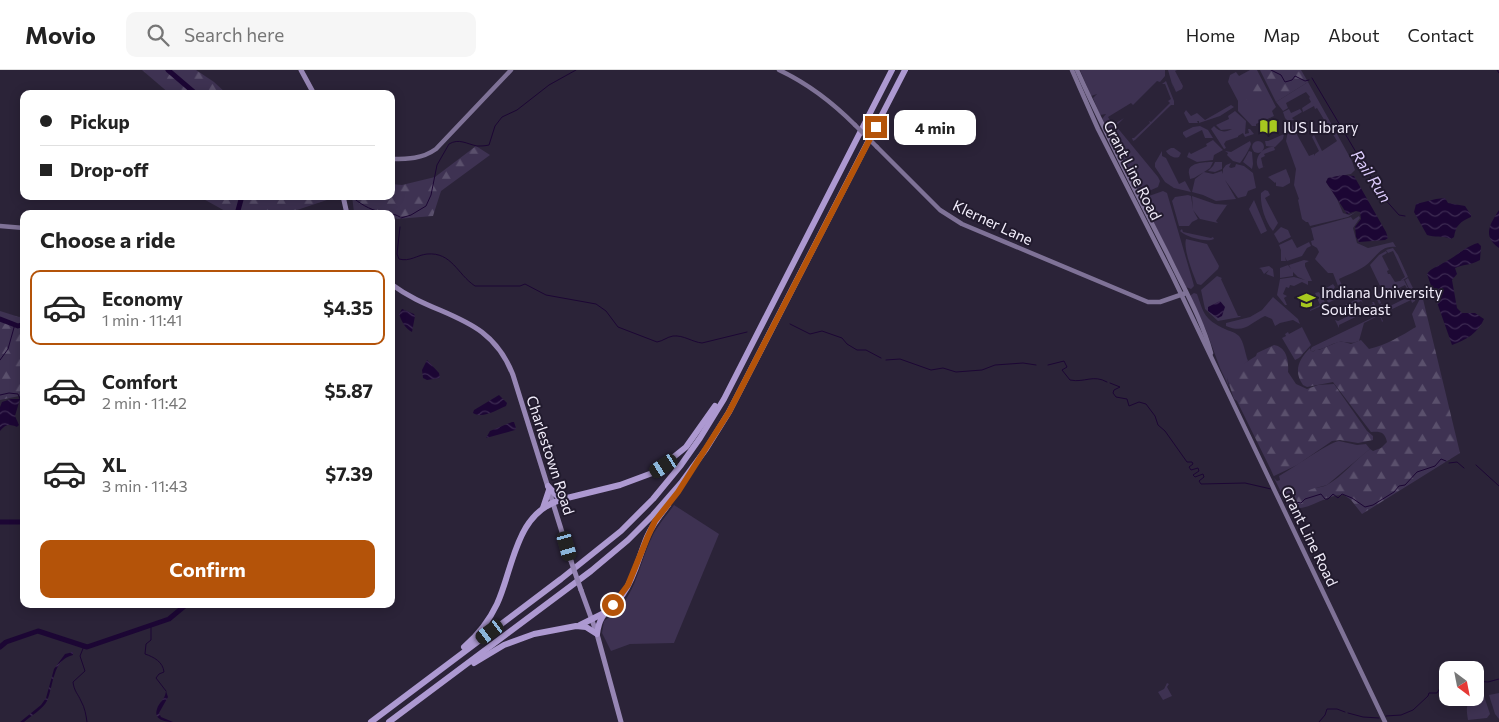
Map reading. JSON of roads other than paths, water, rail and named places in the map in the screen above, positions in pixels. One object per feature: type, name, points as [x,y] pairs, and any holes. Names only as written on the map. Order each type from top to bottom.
[{"type":"highway","points":[[370,722],[609,542],[641,511],[674,474],[700,438],[721,404],[892,70]]},
{"type":"highway","points":[[576,626],[586,627],[597,634],[600,618],[618,601],[625,591],[651,528],[712,440],[733,404],[905,70]]},
{"type":"highway","points":[[891,97],[896,94],[909,70]]},
{"type":"highway","points":[[414,689],[470,642],[489,619],[502,589],[518,540],[528,524],[542,510],[553,503],[639,479],[656,472],[672,460],[693,438],[721,397],[749,350]]},
{"type":"highway","points":[[399,715],[610,555],[653,515],[694,467]]},
{"type":"highway","points":[[542,510],[549,488],[556,495],[567,498]]},
{"type":"highway","points":[[389,722],[504,645],[527,636],[576,626],[605,612]]},
{"type":"main road","points":[[301,70],[312,90]]},
{"type":"main road","points":[[395,159],[414,159],[426,156],[436,150],[511,70]]},
{"type":"main road","name":"Klerner Lane","points":[[779,70],[815,89],[836,106],[944,214],[962,224],[1148,302],[1160,302],[1184,294]]},
{"type":"main road","name":"Grant Line Road","points":[[1072,70],[1098,129],[1184,294]]},
{"type":"main road","name":"Grant Line Road","points":[[1077,70],[1102,127],[1208,342],[1213,362],[1385,722]]},
{"type":"main road","points":[[0,226],[20,228]]},
{"type":"main road","name":"Charlestown Road","points":[[395,287],[417,301],[470,323],[483,331],[499,348],[513,375],[580,590],[597,634],[621,722]]},
{"type":"water","points":[[1343,175],[1354,176],[1388,238],[1385,240],[1359,242],[1356,237],[1355,227],[1361,219],[1360,212],[1356,211],[1347,214],[1326,182],[1328,178]]},
{"type":"water","points":[[1445,198],[1448,203],[1465,206],[1471,215],[1471,217],[1459,224],[1454,237],[1451,239],[1427,235],[1414,212],[1416,204]]},
{"type":"water","points":[[1499,210],[1499,248],[1491,239],[1489,230]]},
{"type":"water","points":[[1478,243],[1481,246],[1480,260],[1455,268],[1457,274],[1452,280],[1457,308],[1462,313],[1475,313],[1484,319],[1471,335],[1452,345],[1427,274],[1432,269]]},
{"type":"water","points":[[1220,301],[1225,307],[1222,316],[1218,318],[1208,311],[1208,307]]},
{"type":"water","points":[[402,309],[415,316],[412,332],[405,327],[401,319],[399,314]]},
{"type":"water","points":[[427,360],[439,373],[440,378],[427,380],[423,378],[422,370]]},
{"type":"water","points":[[499,395],[507,403],[506,406],[494,412],[481,415],[473,413],[474,410]]},
{"type":"water","points":[[20,399],[15,416],[19,425],[17,427],[8,425],[0,431],[0,407],[2,402]]},
{"type":"water","points":[[514,422],[515,430],[486,438],[490,431]]},
{"type":"water","points":[[73,652],[73,655],[61,662],[57,668],[45,704],[24,722],[20,722],[41,705],[46,698],[54,669],[65,654]]},
{"type":"water","points":[[166,691],[168,697],[159,713],[161,717],[173,722],[158,718],[156,713]]},
{"type":"waterway","points":[[168,70],[191,90]]},
{"type":"waterway","points":[[401,218],[411,215],[426,206],[431,195],[437,165],[449,144],[460,141],[477,146],[489,145],[495,126],[502,117],[517,110],[549,85],[576,70]]},
{"type":"waterway","name":"Rail Run","points":[[1271,70],[1281,75],[1285,82],[1292,80],[1295,76],[1305,81],[1309,80]]},
{"type":"waterway","name":"Rail Run","points":[[1312,78],[1382,196],[1399,215],[1405,216]]},
{"type":"waterway","points":[[238,210],[241,200]]},
{"type":"waterway","points":[[356,200],[375,210]]},
{"type":"waterway","points":[[395,215],[400,217]]},
{"type":"waterway","points":[[400,227],[397,254],[399,259],[407,260],[427,254],[436,254],[448,260],[475,286],[520,286],[525,284],[546,295],[596,304],[606,311],[618,327],[657,342],[677,336],[702,343],[747,332]]},
{"type":"waterway","points":[[0,319],[20,325]]},
{"type":"waterway","points":[[0,360],[8,349],[15,324]]},
{"type":"waterway","points":[[790,324],[810,334],[822,331],[842,338],[847,344],[857,350],[866,350],[881,358]]},
{"type":"waterway","points":[[886,360],[900,359],[931,370],[943,368],[956,372],[982,370],[995,365],[1023,363],[1036,365]]},
{"type":"waterway","points":[[1048,365],[1064,361],[1067,367],[1062,370],[1070,380],[1097,379],[1107,382]]},
{"type":"waterway","points":[[1110,383],[1120,387],[1114,390],[1113,393],[1116,397],[1127,399],[1129,406],[1139,402],[1146,404],[1155,416],[1158,425],[1165,431],[1187,462],[1192,462],[1193,464],[1189,467],[1191,470],[1198,468],[1199,471],[1193,475],[1195,477],[1203,474],[1204,477],[1199,481],[1201,484],[1245,483],[1271,489]]},
{"type":"waterway","points":[[0,395],[18,394],[20,399]]},
{"type":"waterway","points":[[1280,493],[1301,503],[1305,499],[1321,494],[1325,499],[1328,499],[1333,494],[1338,498],[1342,494],[1365,507],[1373,505],[1394,492],[1399,486],[1405,485],[1417,472],[1435,466],[1441,459],[1446,461]]},
{"type":"waterway","points":[[1449,463],[1457,462],[1464,468]]},
{"type":"waterway","points":[[1476,465],[1499,486]]},
{"type":"waterway","points":[[0,522],[20,522]]},
{"type":"waterway","points":[[0,647],[6,642],[38,631],[87,647],[169,619],[182,608]]},
{"type":"waterway","points":[[151,625],[151,640],[146,644],[145,654],[155,658],[162,665],[164,672],[156,678],[166,691]]},
{"type":"waterway","points":[[84,646],[80,656],[85,671],[73,682],[86,714],[87,722]]},
{"type":"waterway","points":[[1484,682],[1499,679]]},
{"type":"waterway","points":[[1386,716],[1401,715],[1413,710],[1429,693],[1437,693],[1439,690]]},
{"type":"waterway","points":[[1319,722],[1327,709],[1337,709],[1345,712]]},
{"type":"waterway","points":[[1348,713],[1363,717],[1379,718]]},
{"type":"place","name":"IUS Library","points":[[1269,127]]},
{"type":"place","name":"Indiana University Southeast","points":[[1307,301]]}]
